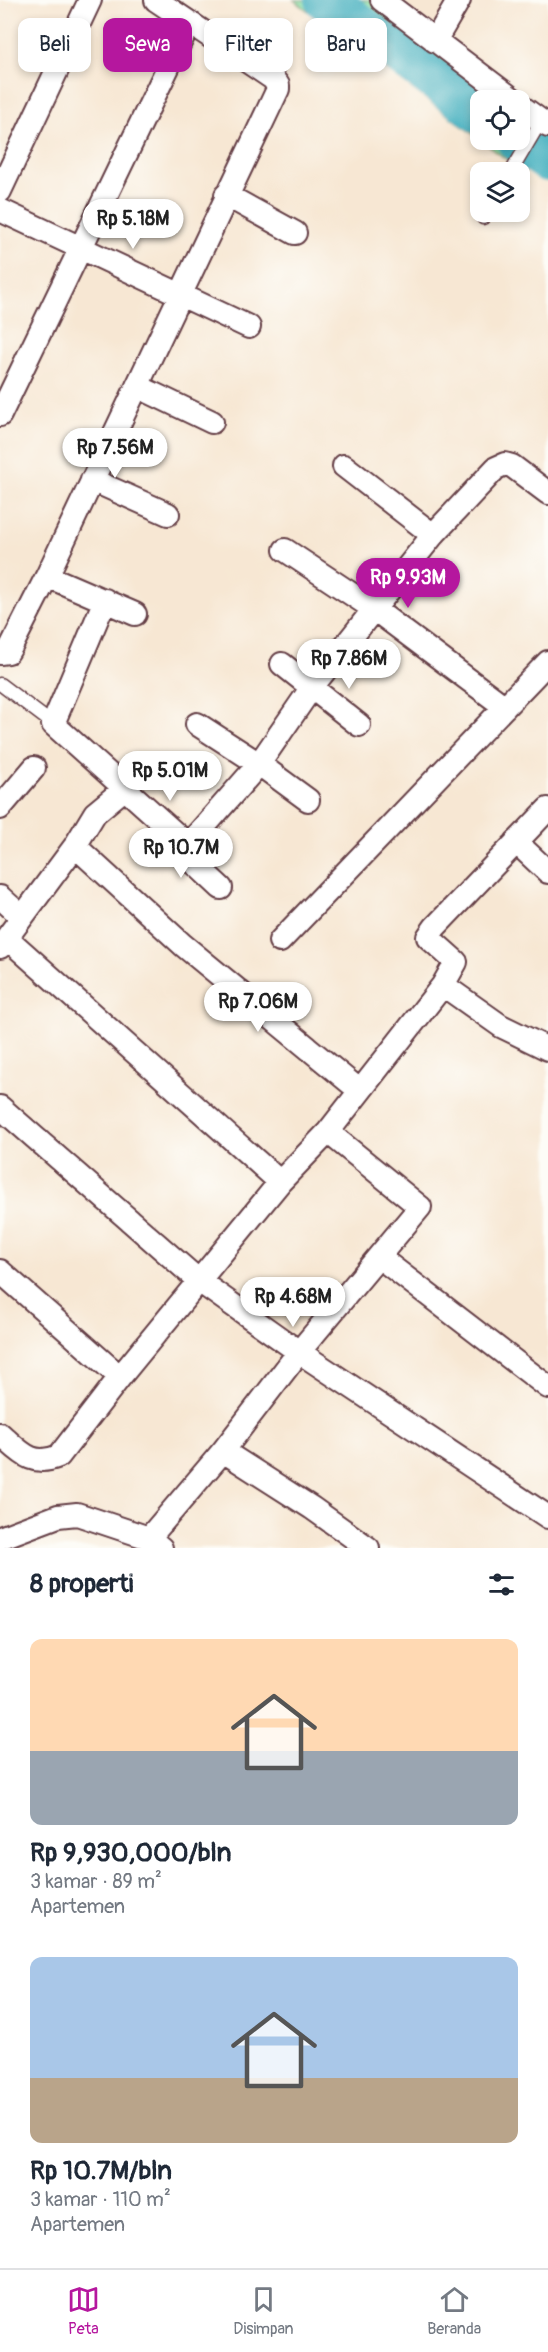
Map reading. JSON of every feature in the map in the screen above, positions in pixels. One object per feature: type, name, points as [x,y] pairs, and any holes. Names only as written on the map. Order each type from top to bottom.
[{"type":"street","points":[[0,191],[90,0]]},
{"type":"street","points":[[156,0],[181,18]]},
{"type":"street","points":[[382,0],[501,90]]},
{"type":"street","points":[[435,41],[459,0]]},
{"type":"street","points":[[0,653],[8,652],[47,576],[272,102],[278,85],[272,78],[192,26]]},
{"type":"street","points":[[0,415],[166,72]]},
{"type":"street","points":[[530,113],[544,124]]},
{"type":"street","points":[[226,195],[295,233]]},
{"type":"street","points":[[0,210],[249,327]]},
{"type":"street","points":[[137,386],[212,422]]},
{"type":"street","points":[[188,845],[259,764],[312,687],[433,535],[500,465],[512,466],[548,492]]},
{"type":"street","points":[[344,466],[433,535]]},
{"type":"street","points":[[92,480],[168,514]]},
{"type":"street","points":[[285,550],[374,609],[505,706]]},
{"type":"street","points":[[47,576],[135,614]]},
{"type":"street","points":[[105,600],[53,724],[188,845],[190,859],[221,888]]},
{"type":"street","points":[[280,941],[548,662]]},
{"type":"street","points":[[282,664],[359,725]]},
{"type":"street","points":[[197,724],[259,764],[308,801]]},
{"type":"street","points":[[0,808],[34,768]]},
{"type":"street","points":[[124,789],[95,813],[75,846],[21,916],[4,943],[280,1182]]},
{"type":"street","points":[[0,1434],[30,1459],[46,1462],[58,1456],[280,1182],[328,1132],[443,985],[456,962],[429,937],[435,927],[548,808]]},
{"type":"street","points":[[516,842],[548,872]]},
{"type":"street","points":[[75,846],[183,945],[359,1090]]},
{"type":"street","points":[[0,897],[21,916]]},
{"type":"street","points":[[443,985],[501,1026],[548,1049]]},
{"type":"street","points":[[0,1107],[199,1281],[299,1352],[548,1517]]},
{"type":"street","points":[[0,1538],[58,1516],[77,1514],[155,1543],[299,1352],[420,1207],[328,1132]]},
{"type":"street","points":[[379,1257],[548,1387]]},
{"type":"street","points":[[0,1271],[120,1377]]},
{"type":"street","points":[[223,1451],[312,1508],[368,1548]]},
{"type":"lane","points":[[518,162],[544,124]]},
{"type":"lane","points":[[0,684],[53,724]]},
{"type":"green space","points":[[294,0],[382,0],[501,90],[470,90],[470,132],[387,70],[387,44],[455,94],[387,44],[387,18],[351,18],[348,16],[351,18],[318,18]]},
{"type":"green space","points":[[530,113],[541,121],[530,140]]},
{"type":"green space","points":[[494,150],[524,150],[517,162],[510,162]]},
{"type":"waterway","points":[[326,0],[470,106]]},
{"type":"waterway","points":[[530,149],[548,161]]}]
